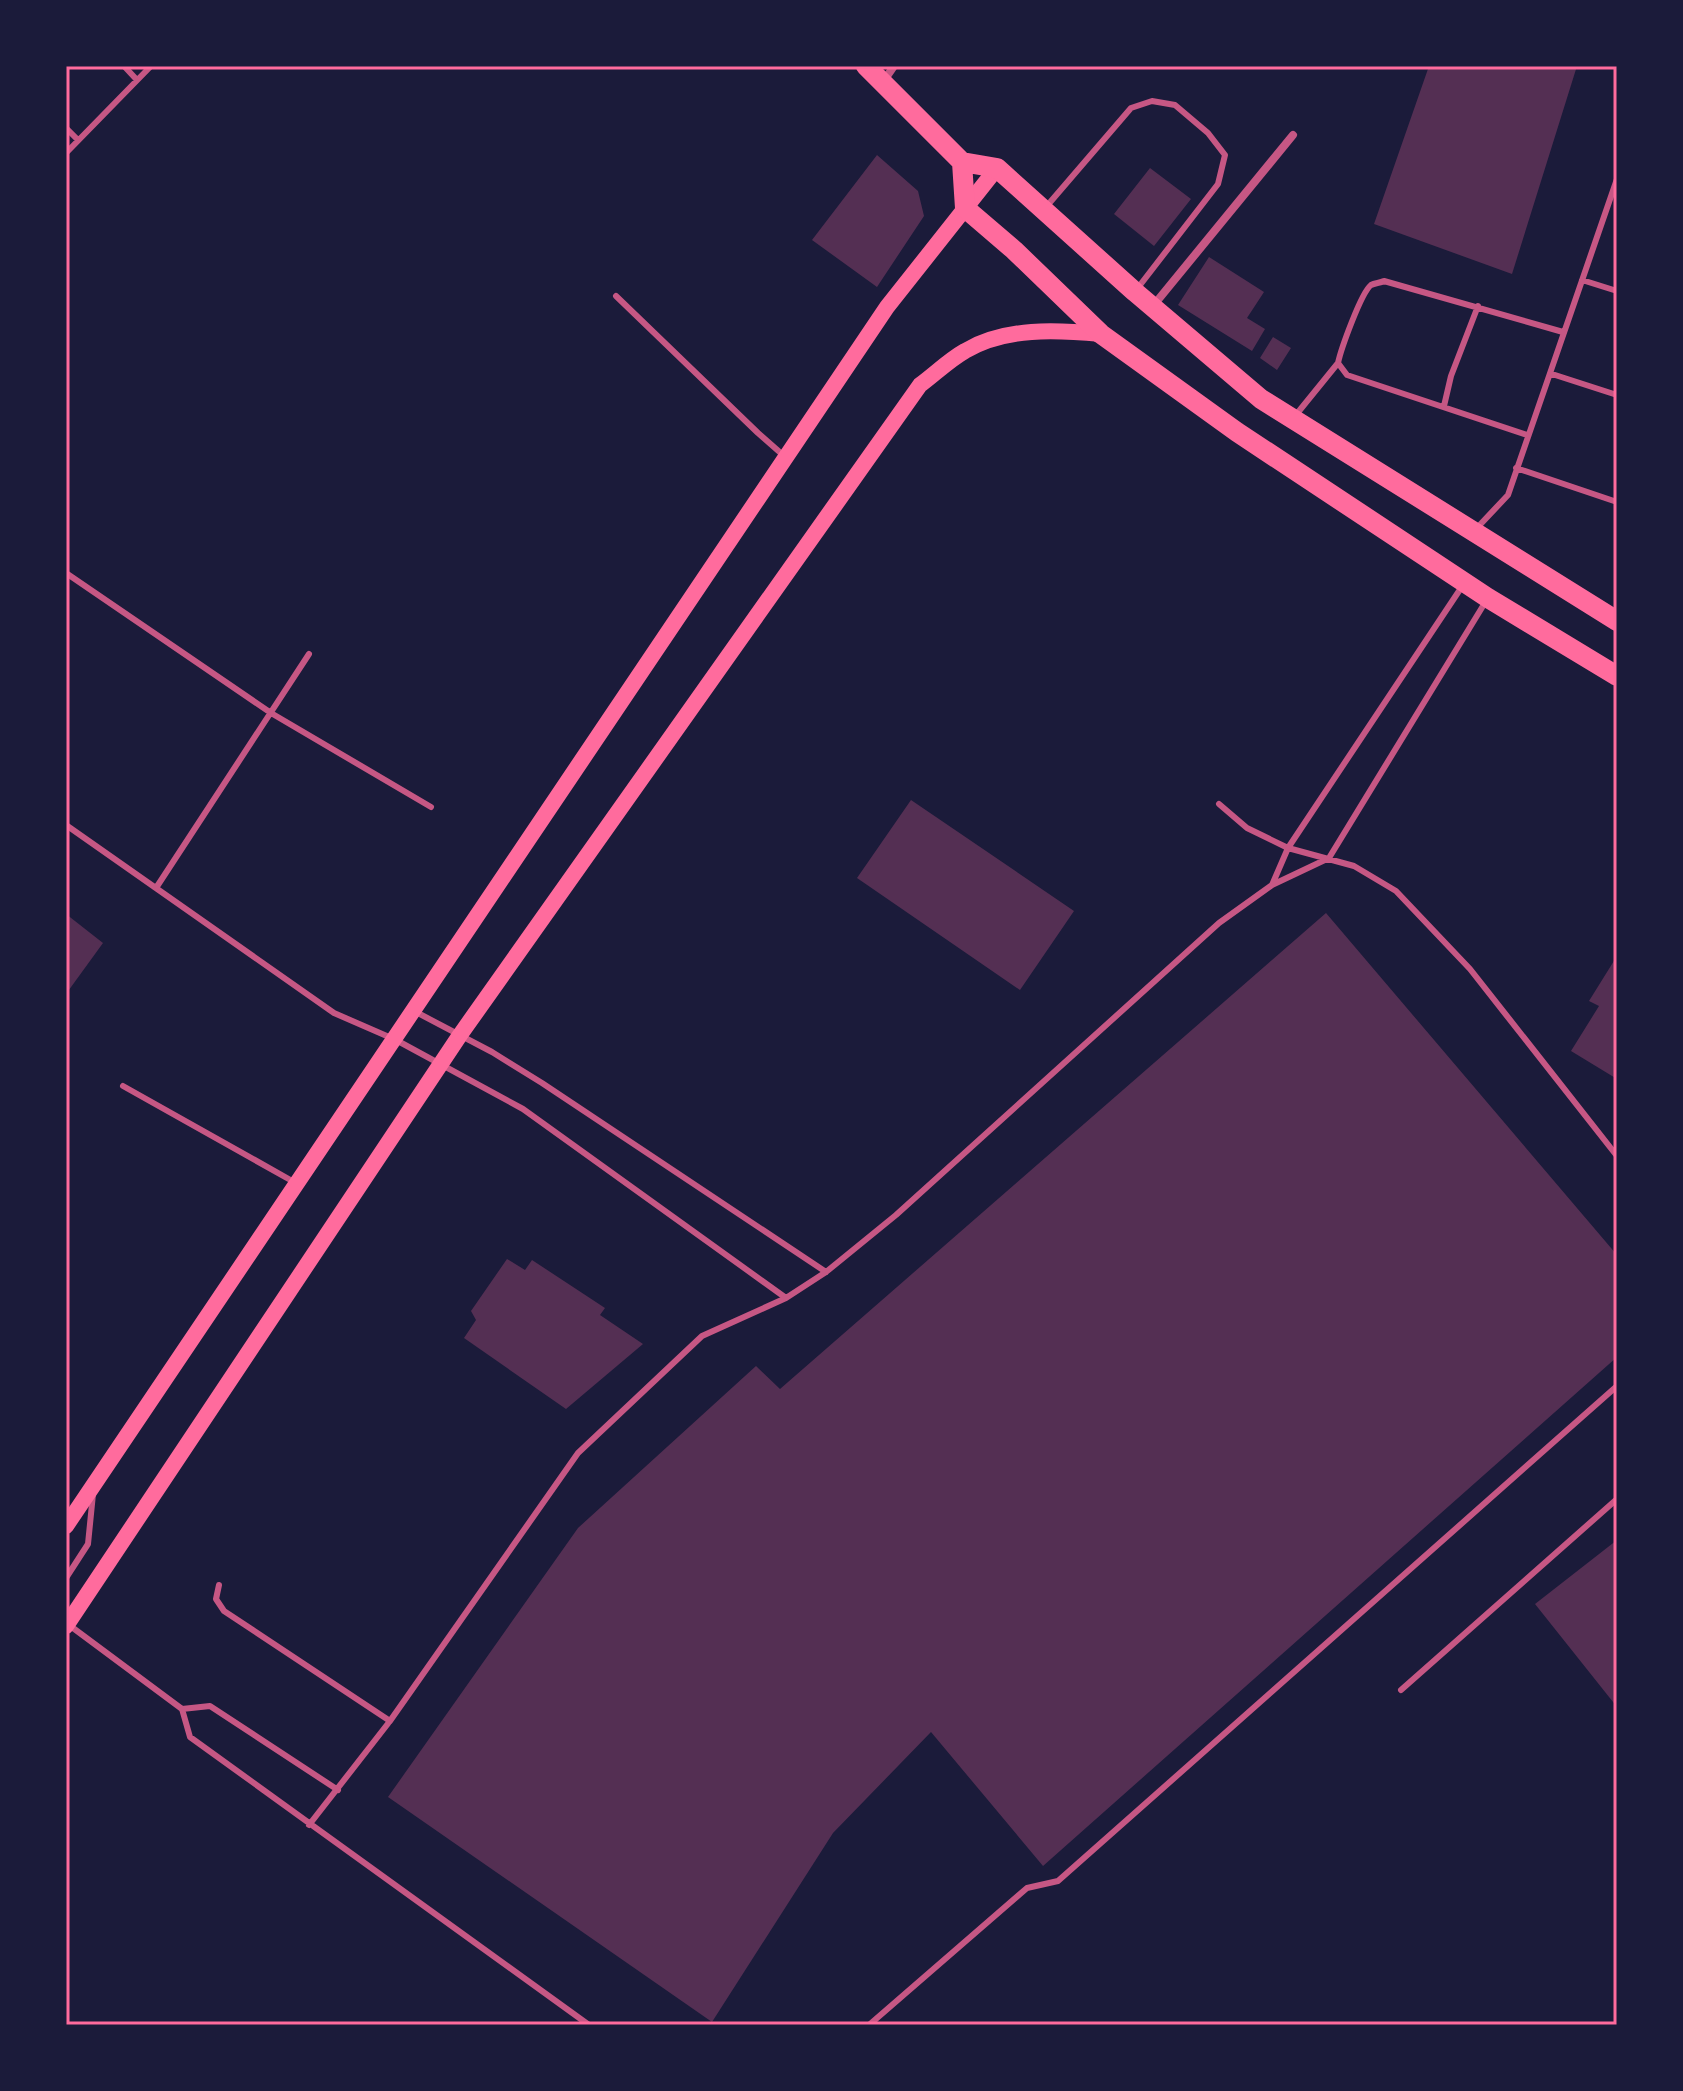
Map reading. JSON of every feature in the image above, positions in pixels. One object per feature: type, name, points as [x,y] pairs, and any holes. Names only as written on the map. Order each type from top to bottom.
[{"type":"main road","points":[[866,66],[889,74],[962,162],[965,208],[1014,250],[1101,334],[1237,432],[1488,598],[1617,676]]},
{"type":"main road","points":[[962,162],[997,168],[1135,292],[1261,399],[1617,621]]},
{"type":"main road","points":[[67,1521],[396,1040],[887,307],[997,168]]},
{"type":"main road","points":[[67,1624],[460,1035],[920,385],[967,350],[1003,336],[1059,330],[1101,334]]},
{"type":"street","points":[[1153,307],[1293,135]]},
{"type":"lane","points":[[124,66],[137,80]]},
{"type":"lane","points":[[66,153],[151,66]]},
{"type":"lane","points":[[1044,210],[1131,108],[1152,101],[1175,105],[1208,133],[1225,155],[1218,184],[1135,292]]},
{"type":"lane","points":[[66,128],[78,140]]},
{"type":"lane","points":[[1474,532],[1508,495],[1616,184]]},
{"type":"lane","points":[[1582,280],[1617,291]]},
{"type":"lane","points":[[1292,419],[1338,363],[1341,348],[1371,285],[1384,281],[1563,332]]},
{"type":"lane","points":[[616,296],[786,457]]},
{"type":"lane","points":[[1444,406],[1451,376],[1478,306]]},
{"type":"lane","points":[[1338,363],[1347,375],[1527,435]]},
{"type":"lane","points":[[1552,374],[1617,395]]},
{"type":"lane","points":[[1516,468],[1617,502]]},
{"type":"lane","points":[[66,573],[271,713],[431,807]]},
{"type":"lane","points":[[1272,885],[1288,848],[1465,582]]},
{"type":"lane","points":[[309,1825],[390,1721],[578,1453],[702,1336],[786,1298],[826,1272],[896,1215],[1219,923],[1272,885],[1329,858],[1488,598]]},
{"type":"lane","points":[[156,888],[309,654]]},
{"type":"lane","points":[[1219,804],[1247,828],[1288,848],[1354,866],[1396,891],[1470,969],[1617,1156]]},
{"type":"lane","points":[[66,825],[334,1013],[396,1040],[536,1118],[786,1298]]},
{"type":"lane","points":[[414,1011],[542,1083],[826,1272]]},
{"type":"lane","points":[[123,1086],[298,1184]]},
{"type":"lane","points":[[869,2025],[1027,1888],[1058,1881],[1617,1386]]},
{"type":"lane","points":[[66,1578],[88,1544],[93,1486]]},
{"type":"lane","points":[[1401,1690],[1617,1499]]},
{"type":"lane","points":[[219,1585],[216,1599],[224,1611],[390,1721]]},
{"type":"lane","points":[[67,1624],[182,1709],[190,1737],[589,2025]]},
{"type":"lane","points":[[182,1709],[210,1706],[338,1790]]},
{"type":"building","points":[[1429,66],[1577,66],[1512,274],[1374,224]]},
{"type":"building","points":[[877,155],[918,191],[924,216],[877,287],[812,240]]},
{"type":"building","points":[[1150,168],[1191,199],[1154,246],[1114,214]]},
{"type":"building","points":[[1209,257],[1264,292],[1247,318],[1265,329],[1252,351],[1178,305]]},
{"type":"building","points":[[1273,337],[1291,348],[1277,370],[1260,358]]},
{"type":"building","points":[[911,800],[1074,911],[1020,990],[857,878]]},
{"type":"building","points":[[1326,913],[1617,1255],[1617,1357],[1043,1866],[931,1732],[833,1833],[712,2022],[388,1797],[578,1528],[756,1366],[780,1389]]},
{"type":"building","points":[[66,914],[103,943],[66,994]]},
{"type":"building","points":[[1617,956],[1617,1079],[1571,1051],[1599,1006],[1589,1001]]},
{"type":"building","points":[[507,1259],[525,1270],[532,1260],[605,1308],[600,1315],[643,1344],[566,1409],[464,1338],[476,1320],[471,1311]]},
{"type":"building","points":[[1617,1540],[1617,1707],[1535,1604]]}]
